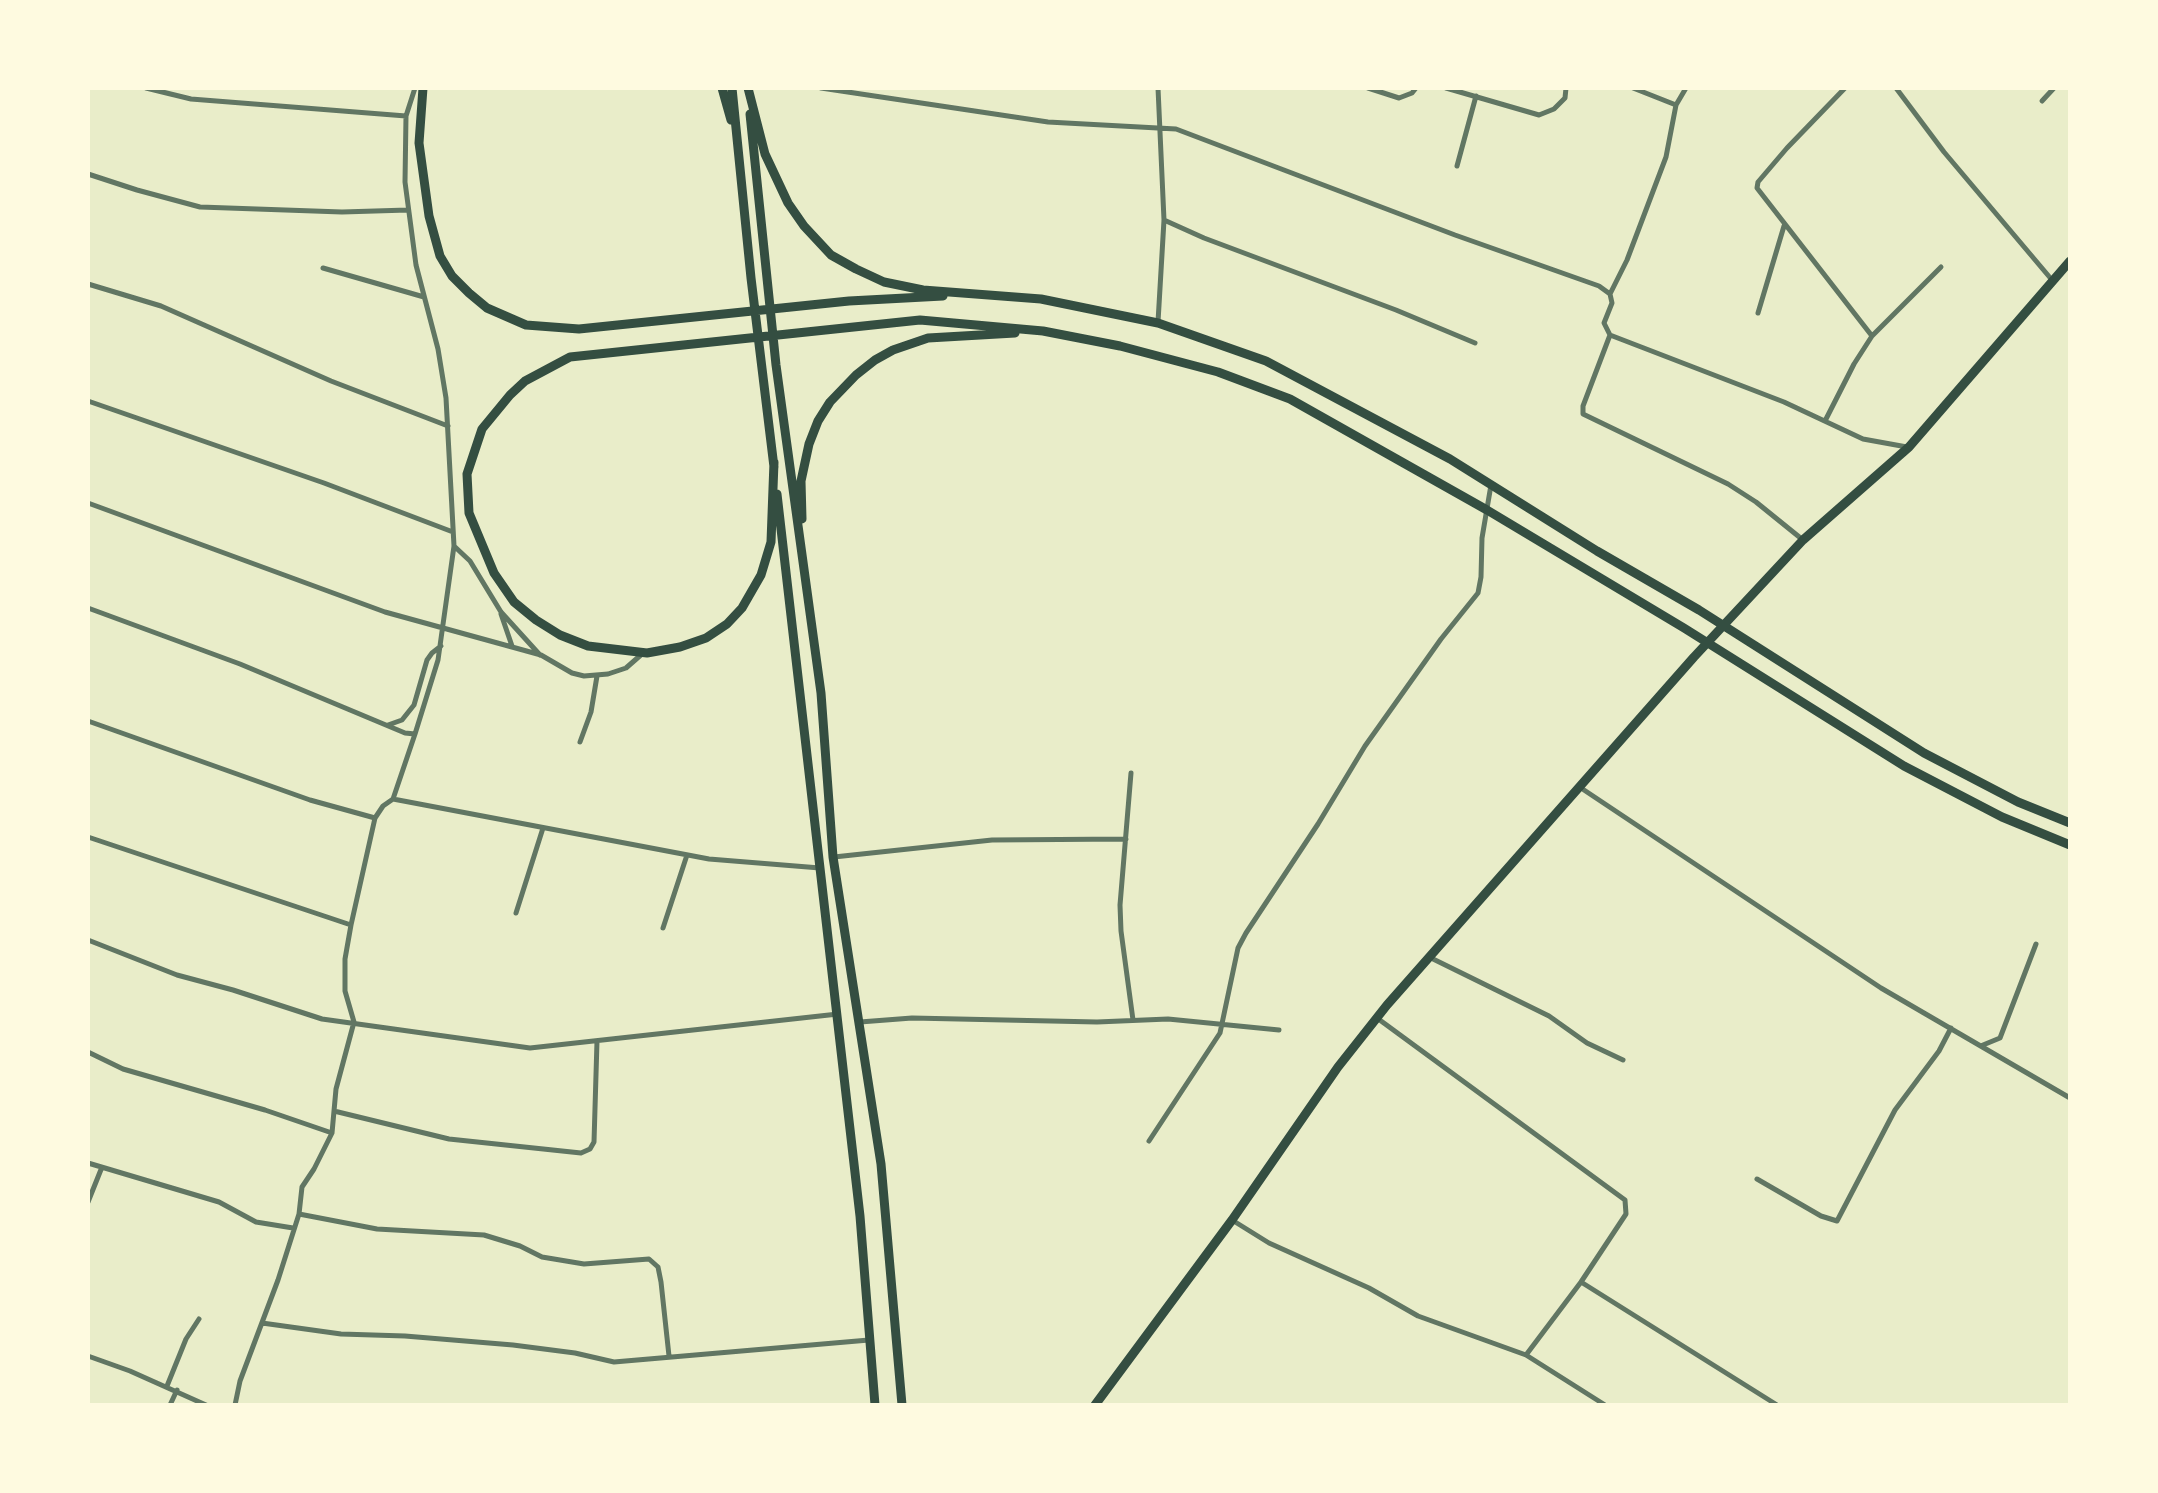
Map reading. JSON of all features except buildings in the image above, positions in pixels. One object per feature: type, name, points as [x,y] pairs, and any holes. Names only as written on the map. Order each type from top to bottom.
[{"type":"highway","points":[[423,88],[419,143],[429,216],[440,256],[452,276],[487,308],[526,325],[579,329],[849,301],[978,294]]},
{"type":"highway","points":[[722,88],[739,152]]},
{"type":"highway","points":[[732,88],[751,278],[860,1216],[875,1405]]},
{"type":"highway","points":[[748,88],[765,154],[788,203],[831,255],[884,282],[923,290],[1041,299],[1158,323],[1266,361],[1450,459],[1597,551],[1699,610],[1924,753],[2018,802],[2070,823]]},
{"type":"highway","points":[[748,88],[765,276],[825,731],[833,857],[886,1212],[902,1405]]},
{"type":"highway","points":[[1095,1405],[1232,1220],[1338,1067],[1428,957],[1694,657],[1803,540],[1909,447],[2070,261]]},
{"type":"highway","points":[[774,462],[771,542],[761,575],[742,608],[727,624],[706,638],[680,647],[643,653],[588,646],[560,635],[536,620],[514,602],[494,573],[469,513],[467,474],[482,429],[525,381],[570,357],[920,320],[1043,331],[1120,346],[1218,372],[1290,399],[1487,510],[1684,628],[1904,766],[2002,817],[2070,845]]},
{"type":"highway","points":[[804,568],[801,481],[809,444],[830,402],[856,375],[893,350],[928,338],[1043,331]]},
{"type":"street","points":[[146,88],[191,99],[406,116]]},
{"type":"street","points":[[235,1405],[240,1381],[299,1214],[302,1187],[332,1133],[336,1089],[354,1022],[345,991],[345,959],[351,925],[375,818],[383,806],[393,799],[444,629],[454,546],[448,426],[438,349],[416,265],[405,182],[406,116],[415,88]]},
{"type":"street","points":[[821,88],[1048,122],[1176,129],[1599,286],[1610,294]]},
{"type":"street","points":[[1158,88],[1164,220],[1158,323]]},
{"type":"street","points":[[1368,88],[1399,98],[1416,88]]},
{"type":"street","points":[[1446,88],[1539,115],[1554,109],[1565,98],[1566,88]]},
{"type":"street","points":[[1633,88],[1676,105]]},
{"type":"street","points":[[1686,88],[1676,105],[1666,157],[1627,260],[1610,294],[1612,303],[1604,323],[1610,335],[1757,391],[1863,439],[1909,447]]},
{"type":"street","points":[[1845,88],[1758,182],[1758,192],[1872,336]]},
{"type":"street","points":[[1896,88],[1944,152],[2052,280]]},
{"type":"street","points":[[2042,101],[2054,88]]},
{"type":"street","points":[[1457,166],[1476,96]]},
{"type":"street","points":[[88,174],[200,207],[342,212],[408,210]]},
{"type":"street","points":[[1164,220],[1475,343]]},
{"type":"street","points":[[1758,313],[1784,225]]},
{"type":"street","points":[[1825,421],[1872,336],[1941,267]]},
{"type":"street","points":[[323,268],[424,297]]},
{"type":"street","points":[[88,284],[161,306],[318,376],[448,426]]},
{"type":"street","points":[[1610,335],[1583,406],[1583,414],[1728,484],[1803,540]]},
{"type":"street","points":[[88,401],[324,483],[453,532]]},
{"type":"street","points":[[1149,1141],[1220,1033],[1238,948],[1246,933],[1365,746],[1441,639],[1478,593],[1491,484]]},
{"type":"street","points":[[88,503],[385,612],[541,655],[572,673],[597,676],[626,668],[643,653]]},
{"type":"street","points":[[454,546],[470,561],[501,612],[541,655]]},
{"type":"street","points":[[88,608],[240,664],[405,733],[415,734]]},
{"type":"street","points":[[501,612],[512,647]]},
{"type":"street","points":[[387,725],[402,720],[414,705],[427,660],[441,646]]},
{"type":"street","points":[[580,742],[591,712],[597,676]]},
{"type":"street","points":[[88,721],[310,800],[375,818]]},
{"type":"street","points":[[1131,773],[1120,918],[1133,1020]]},
{"type":"street","points":[[1581,788],[1881,988],[2070,1098]]},
{"type":"street","points":[[393,799],[687,855],[749,864],[821,868]]},
{"type":"street","points":[[516,913],[543,828]]},
{"type":"street","points":[[88,837],[351,925]]},
{"type":"street","points":[[833,857],[992,840],[1126,839]]},
{"type":"street","points":[[663,928],[687,855]]},
{"type":"street","points":[[88,940],[177,975],[322,1019],[530,1048],[838,1014]]},
{"type":"street","points":[[1982,1046],[2000,1038],[2036,944]]},
{"type":"street","points":[[1428,957],[1549,1016],[1587,1043],[1623,1060]]},
{"type":"street","points":[[860,1022],[912,1018],[1097,1022],[1168,1019],[1279,1030]]},
{"type":"street","points":[[1377,1018],[1625,1200],[1626,1214],[1581,1282],[1526,1355]]},
{"type":"street","points":[[1757,1179],[1821,1216],[1837,1221],[1895,1110],[1939,1051],[1951,1028]]},
{"type":"street","points":[[334,1111],[449,1139],[581,1153],[590,1149],[594,1142],[597,1041]]},
{"type":"street","points":[[88,1052],[123,1069],[332,1133]]},
{"type":"street","points":[[88,1163],[219,1202],[256,1222],[293,1228]]},
{"type":"street","points":[[88,1202],[102,1167]]},
{"type":"street","points":[[299,1214],[377,1229],[484,1235],[520,1246],[542,1257],[584,1264],[649,1259],[658,1267],[669,1356]]},
{"type":"street","points":[[1232,1220],[1269,1243],[1369,1288],[1418,1316],[1526,1355],[1605,1405]]},
{"type":"street","points":[[1581,1282],[1777,1405]]},
{"type":"street","points":[[167,1386],[186,1339],[199,1319]]},
{"type":"street","points":[[262,1323],[341,1334],[513,1345],[575,1353],[614,1362],[869,1339]]},
{"type":"street","points":[[88,1356],[177,1390],[206,1405]]},
{"type":"street","points":[[170,1405],[177,1390]]}]
